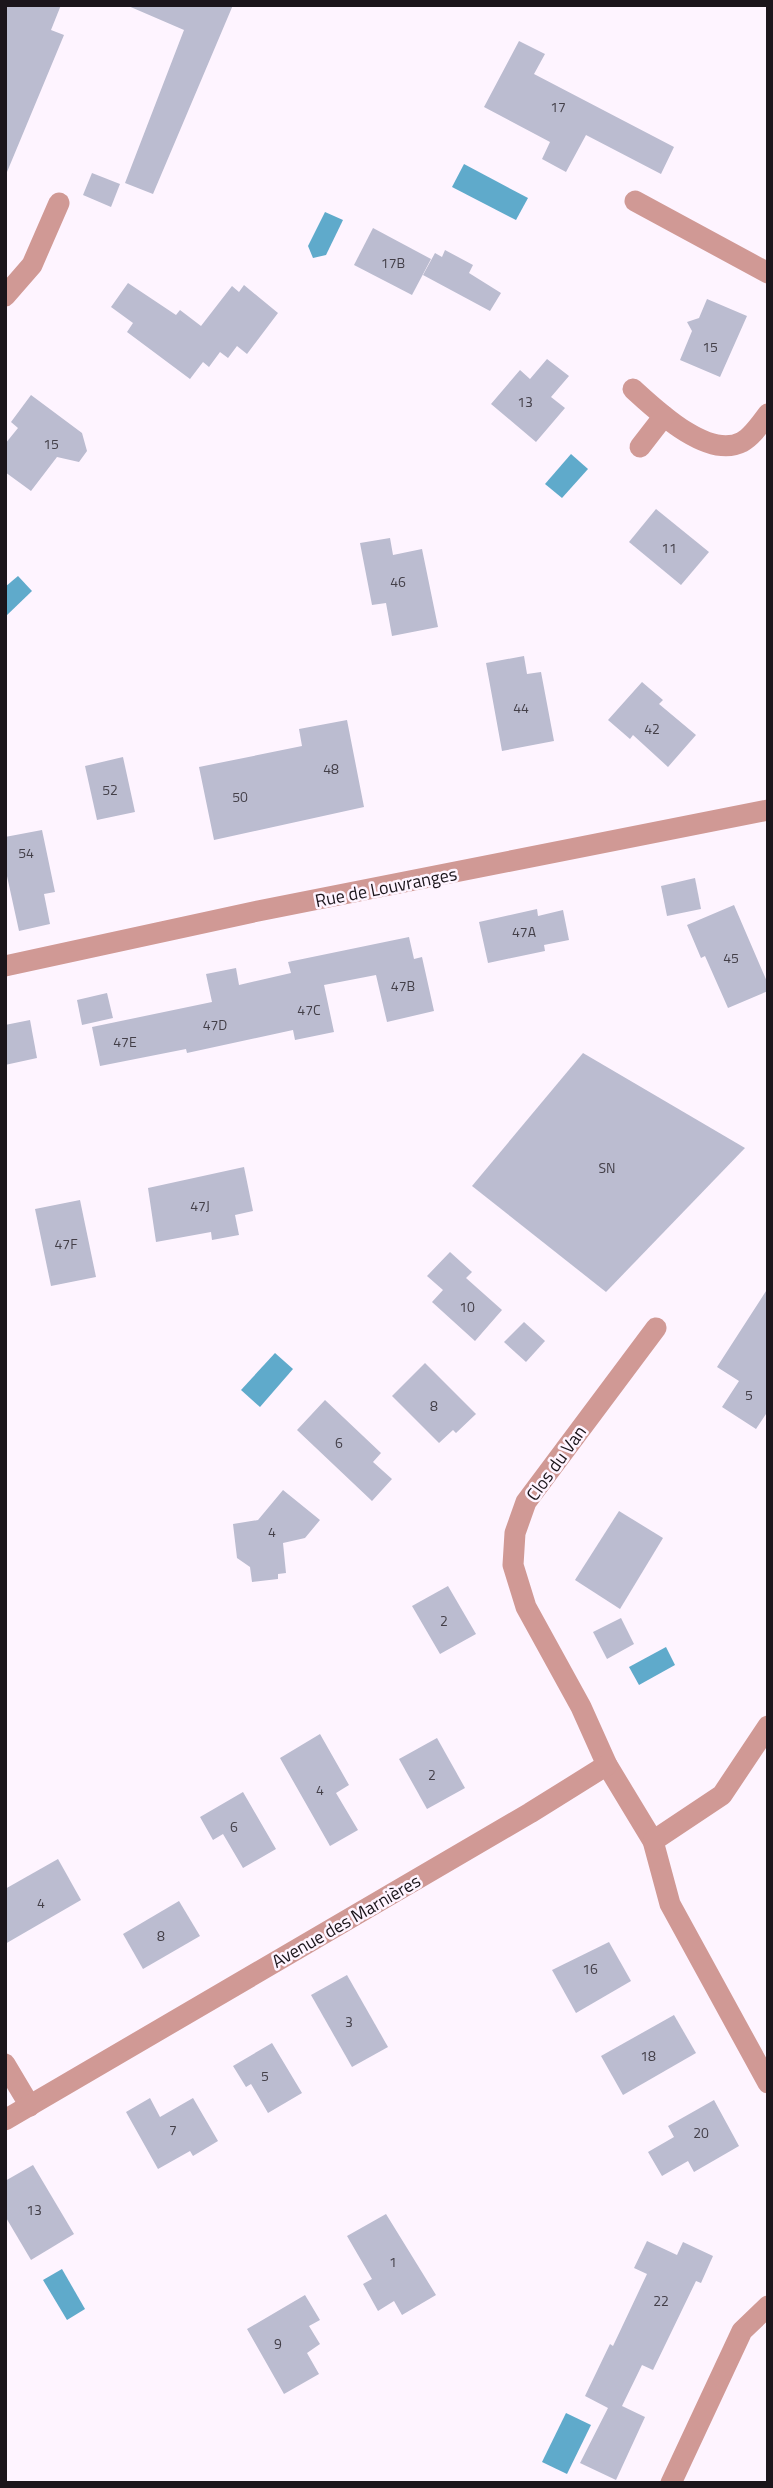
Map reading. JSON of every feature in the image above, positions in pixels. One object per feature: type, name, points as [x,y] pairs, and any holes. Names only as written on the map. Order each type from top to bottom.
[{"type":"street","points":[[635,201],[768,273]]},
{"type":"street","points":[[5,296],[32,265],[59,203]]},
{"type":"street","points":[[633,389],[664,416],[704,442],[726,446],[742,442],[768,414]]},
{"type":"street","points":[[640,447],[664,416]]},
{"type":"street","name":"Rue de Louvranges","points":[[5,966],[258,911],[768,810]]},
{"type":"street","name":"Clos du Van","points":[[607,1765],[581,1707],[526,1607],[513,1565],[515,1533],[526,1502],[656,1328]]},
{"type":"street","points":[[653,1841],[722,1795],[768,1726]]},
{"type":"street","points":[[607,1765],[653,1841],[670,1904],[768,2082]]},
{"type":"street","name":"Avenue des Marnières","points":[[5,2120],[530,1813],[607,1765]]},
{"type":"street","points":[[5,2064],[30,2106]]},
{"type":"street","points":[[671,2483],[742,2331],[768,2306]]},
{"type":"water","points":[[464,164],[528,198],[516,220],[452,187]]},
{"type":"water","points":[[325,212],[343,220],[326,255],[313,258],[308,246]]},
{"type":"water","points":[[571,454],[588,469],[562,498],[545,484]]},
{"type":"water","points":[[18,576],[32,591],[5,617],[5,587]]},
{"type":"water","points":[[275,1353],[293,1369],[260,1407],[241,1390]]},
{"type":"water","points":[[666,1647],[675,1665],[639,1685],[629,1667]]},
{"type":"water","points":[[62,2269],[85,2309],[67,2320],[43,2280]]},
{"type":"water","points":[[566,2413],[591,2425],[567,2474],[542,2462]]},
{"type":"building","points":[[5,5],[61,5],[51,30],[64,35],[7,172]]},
{"type":"building","points":[[126,5],[233,5],[153,194],[125,183],[184,30]]},
{"type":"building","points":[[519,41],[545,54],[534,74],[674,147],[661,174],[586,135],[566,172],[542,159],[550,142],[484,107]]},
{"type":"building","points":[[92,173],[120,184],[111,207],[83,195]]},
{"type":"building","points":[[373,228],[431,259],[412,295],[354,265]]},
{"type":"building","points":[[445,250],[473,265],[469,273],[501,293],[490,311],[423,275],[435,253],[442,257]]},
{"type":"building","points":[[128,283],[176,315],[180,310],[201,326],[232,286],[239,292],[244,285],[278,313],[247,354],[237,346],[228,358],[220,352],[209,367],[203,362],[190,379],[127,332],[133,323],[111,307]]},
{"type":"building","points":[[707,299],[747,316],[720,377],[680,360],[692,331],[687,322],[699,318]]},
{"type":"building","points":[[547,359],[569,376],[551,397],[565,408],[536,442],[491,404],[520,370],[530,379]]},
{"type":"building","points":[[31,395],[82,433],[87,451],[79,462],[57,457],[31,491],[5,472],[5,444],[18,428],[11,422]]},
{"type":"building","points":[[656,509],[709,552],[681,585],[629,542]]},
{"type":"building","points":[[390,538],[393,555],[422,549],[438,627],[392,636],[386,603],[372,605],[360,543]]},
{"type":"building","points":[[524,656],[527,674],[541,672],[554,741],[502,751],[486,663]]},
{"type":"building","points":[[642,682],[663,700],[659,704],[696,735],[668,767],[633,735],[630,739],[608,720]]},
{"type":"building","points":[[347,720],[364,807],[214,840],[199,767],[302,746],[299,729]]},
{"type":"building","points":[[123,757],[135,812],[97,820],[85,766]]},
{"type":"building","points":[[42,830],[55,892],[44,894],[50,924],[19,931],[5,867],[5,837]]},
{"type":"building","points":[[695,878],[701,909],[667,916],[661,886]]},
{"type":"building","points":[[734,905],[768,984],[768,991],[728,1008],[705,956],[701,958],[687,925]]},
{"type":"building","points":[[537,909],[538,916],[563,910],[569,940],[544,945],[545,951],[488,963],[479,922]]},
{"type":"building","points":[[409,937],[414,959],[422,957],[434,1011],[387,1022],[376,975],[324,985],[334,1032],[295,1040],[293,1030],[187,1053],[186,1049],[100,1066],[92,1027],[212,1002],[206,974],[236,968],[239,985],[291,973],[288,962]]},
{"type":"building","points":[[107,993],[113,1018],[82,1025],[77,1000]]},
{"type":"building","points":[[30,1020],[37,1058],[5,1065],[5,1025]]},
{"type":"building","points":[[583,1053],[745,1148],[606,1292],[472,1186]]},
{"type":"building","points":[[244,1167],[253,1211],[235,1215],[239,1235],[212,1240],[211,1232],[156,1242],[148,1188]]},
{"type":"building","points":[[80,1200],[96,1277],[51,1286],[35,1209]]},
{"type":"building","points":[[450,1252],[472,1272],[466,1278],[502,1310],[475,1341],[432,1302],[443,1290],[427,1276]]},
{"type":"building","points":[[768,1288],[768,1411],[756,1429],[722,1407],[739,1381],[717,1367]]},
{"type":"building","points":[[524,1322],[545,1341],[526,1362],[504,1342]]},
{"type":"building","points":[[425,1363],[476,1414],[456,1433],[453,1430],[439,1443],[392,1396]]},
{"type":"building","points":[[325,1400],[381,1453],[373,1462],[392,1479],[372,1501],[297,1430]]},
{"type":"building","points":[[283,1490],[320,1520],[305,1538],[283,1543],[286,1573],[278,1574],[278,1579],[252,1582],[250,1567],[237,1558],[233,1524],[258,1520]]},
{"type":"building","points":[[619,1511],[663,1538],[620,1609],[575,1580]]},
{"type":"building","points":[[448,1586],[476,1634],[440,1654],[412,1606]]},
{"type":"building","points":[[621,1618],[634,1644],[607,1659],[593,1632]]},
{"type":"building","points":[[320,1734],[349,1785],[336,1793],[358,1830],[330,1846],[280,1758]]},
{"type":"building","points":[[437,1738],[465,1788],[427,1809],[399,1759]]},
{"type":"building","points":[[243,1792],[276,1849],[243,1868],[223,1834],[213,1840],[200,1817]]},
{"type":"building","points":[[58,1859],[81,1900],[5,1944],[5,1889]]},
{"type":"building","points":[[179,1901],[200,1936],[143,1969],[123,1934]]},
{"type":"building","points":[[609,1942],[631,1981],[576,2013],[552,1970]]},
{"type":"building","points":[[347,1975],[388,2047],[352,2067],[311,1995]]},
{"type":"building","points":[[674,2015],[696,2053],[623,2095],[601,2056]]},
{"type":"building","points":[[272,2043],[302,2093],[268,2113],[251,2084],[246,2087],[233,2066]]},
{"type":"building","points":[[150,2098],[160,2117],[193,2098],[218,2141],[193,2156],[190,2151],[158,2169],[126,2112]]},
{"type":"building","points":[[714,2100],[739,2146],[694,2172],[688,2161],[662,2176],[648,2152],[674,2137],[668,2126]]},
{"type":"building","points":[[33,2165],[74,2234],[31,2260],[5,2216],[5,2181]]},
{"type":"building","points":[[386,2214],[436,2295],[402,2315],[394,2301],[378,2311],[363,2284],[372,2279],[347,2236]]},
{"type":"building","points":[[647,2241],[677,2255],[683,2242],[713,2256],[701,2283],[696,2281],[653,2370],[642,2365],[622,2406],[645,2417],[616,2480],[580,2463],[608,2408],[585,2396],[610,2344],[613,2346],[647,2274],[634,2268]]},
{"type":"building","points":[[305,2295],[320,2320],[309,2326],[320,2344],[307,2353],[319,2374],[284,2394],[247,2329]]}]
